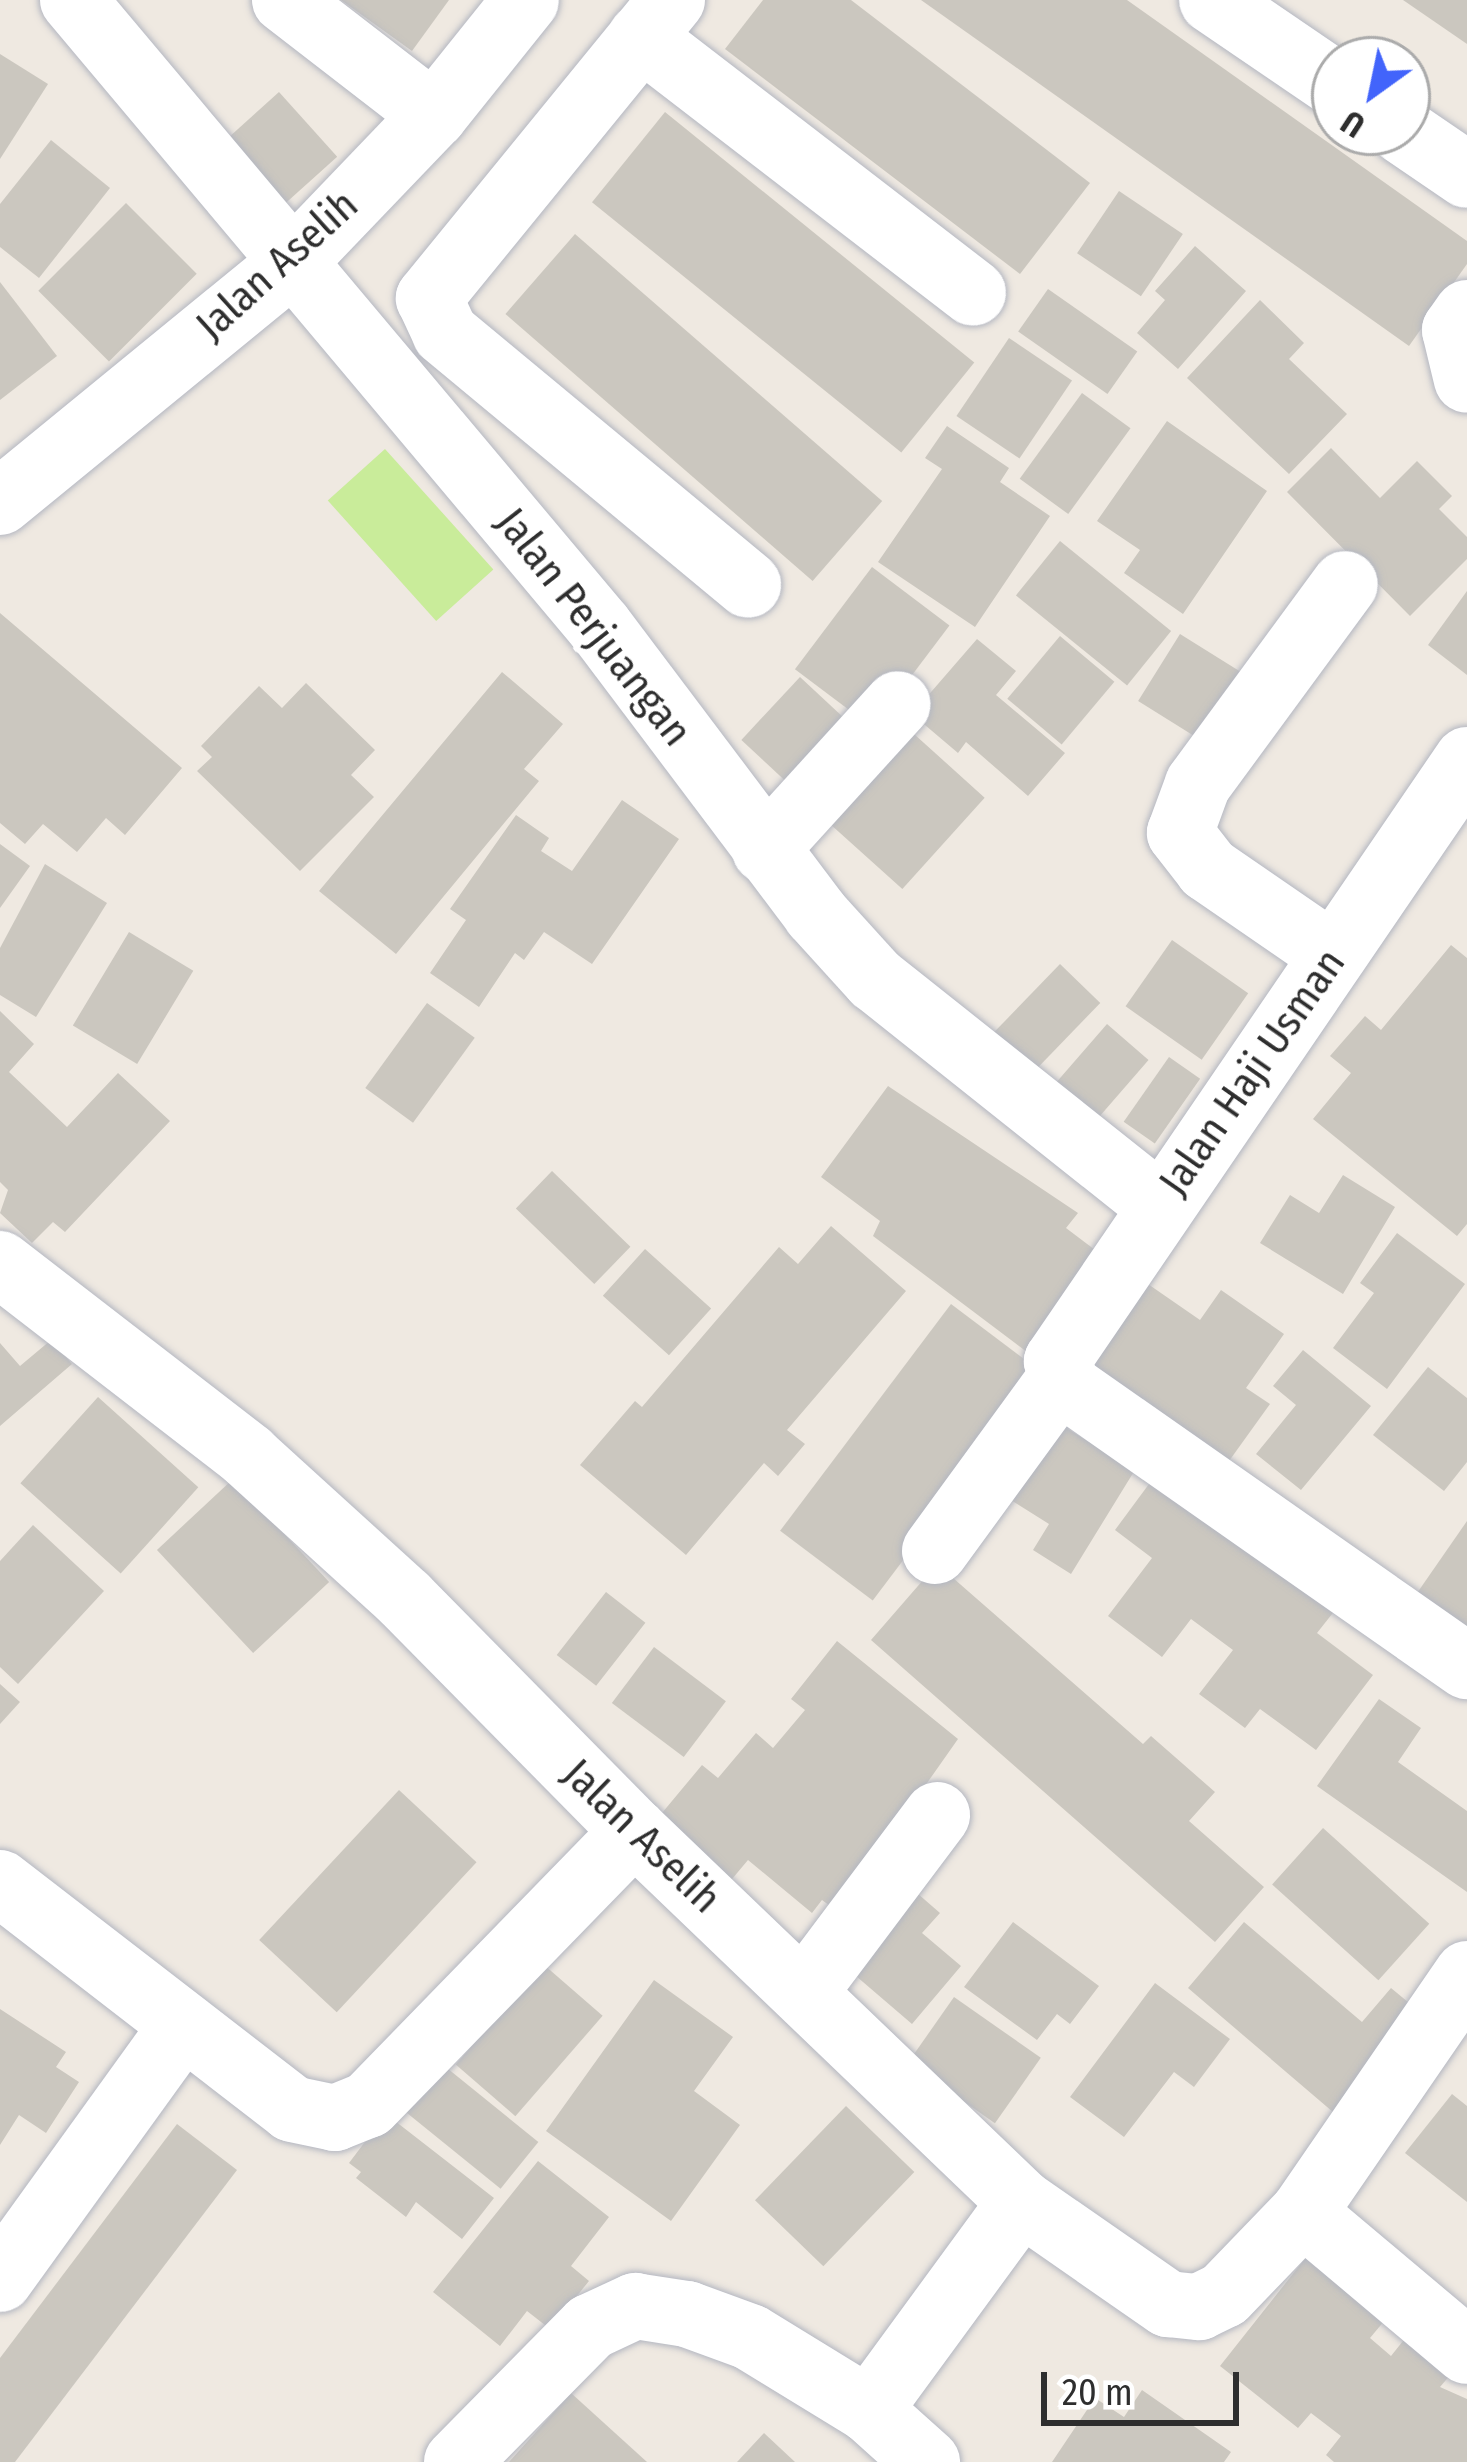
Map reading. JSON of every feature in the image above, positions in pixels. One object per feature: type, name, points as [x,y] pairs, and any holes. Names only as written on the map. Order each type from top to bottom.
[{"type":"street","name":"Jalan Perjuangan","points":[[73,0],[600,627],[765,850],[875,979],[1160,1206]]},
{"type":"street","points":[[285,0],[434,116]]},
{"type":"street","name":"Jalan Aselih","points":[[0,502],[293,262],[434,116],[526,0]]},
{"type":"street","points":[[1212,0],[1311,68]]},
{"type":"street","points":[[748,585],[445,333],[430,298],[657,19],[973,293]]},
{"type":"street","points":[[1431,151],[1467,176]]},
{"type":"street","points":[[1467,313],[1455,330],[1467,380]]},
{"type":"street","points":[[1333,956],[1208,869],[1180,832],[1198,784],[1345,584]]},
{"type":"street","points":[[765,850],[898,704]]},
{"type":"street","name":"Jalan Haji Usman","points":[[935,1551],[1065,1382],[1058,1352],[1467,760]]},
{"type":"street","name":"Jalan Aselih","points":[[0,1264],[248,1456],[405,1598],[634,1831],[1021,2202],[1168,2304],[1199,2307],[1224,2295],[1303,2213],[1467,1975]]},
{"type":"street","points":[[1065,1382],[1467,1666]]},
{"type":"street","points":[[805,1991],[937,1815]]},
{"type":"street","points":[[0,1882],[292,2109],[335,2118],[368,2105],[634,1831]]},
{"type":"street","points":[[0,2279],[184,2025]]},
{"type":"street","points":[[869,2410],[1021,2202]]},
{"type":"street","points":[[1303,2213],[1467,2351]]},
{"type":"street","points":[[457,2462],[590,2327],[635,2306],[687,2314],[749,2337],[869,2410],[927,2462]]},
{"type":"green space","points":[[385,449],[493,569],[436,621],[328,501]]},
{"type":"building","points":[[341,0],[449,0],[412,51]]},
{"type":"building","points":[[763,0],[851,0],[1090,183],[1020,274],[725,49]]},
{"type":"building","points":[[921,0],[1127,0],[1311,130],[1311,156],[1347,156],[1467,241],[1467,264],[1409,346]]},
{"type":"building","points":[[1403,0],[1467,0],[1467,44]]},
{"type":"building","points":[[0,54],[48,84],[0,159]]},
{"type":"building","points":[[279,92],[337,157],[272,216],[214,151]]},
{"type":"building","points":[[665,112],[974,362],[901,453],[592,202]]},
{"type":"building","points":[[51,140],[110,188],[39,278],[0,247],[0,204]]},
{"type":"building","points":[[1119,191],[1183,234],[1141,296],[1077,253]]},
{"type":"building","points":[[126,203],[197,274],[109,361],[38,291]]},
{"type":"building","points":[[575,234],[882,501],[813,581],[505,314]]},
{"type":"building","points":[[1195,246],[1246,291],[1178,369],[1137,333],[1165,300],[1155,291]]},
{"type":"building","points":[[0,282],[57,356],[0,400]]},
{"type":"building","points":[[1048,289],[1137,352],[1107,394],[1018,332]]},
{"type":"building","points":[[1260,300],[1304,343],[1289,359],[1347,414],[1289,474],[1187,378]]},
{"type":"building","points":[[1009,338],[1072,380],[1019,458],[956,416]]},
{"type":"building","points":[[1082,393],[1131,428],[1068,514],[1020,479]]},
{"type":"building","points":[[1167,421],[1267,491],[1183,614],[1124,573],[1140,550],[1097,521]]},
{"type":"building","points":[[947,426],[1009,468],[1000,482],[1050,516],[975,627],[878,562],[942,469],[925,458]]},
{"type":"building","points":[[1331,448],[1380,498],[1417,461],[1452,496],[1439,509],[1467,537],[1467,559],[1410,616],[1287,492]]},
{"type":"building","points":[[1060,541],[1171,631],[1127,685],[1016,595]]},
{"type":"building","points":[[872,567],[949,625],[872,728],[795,669]]},
{"type":"building","points":[[1467,591],[1467,675],[1428,645]]},
{"type":"building","points":[[0,613],[182,768],[125,835],[106,818],[77,852],[43,824],[25,844],[0,823]]},
{"type":"building","points":[[1180,634],[1267,688],[1225,755],[1138,701]]},
{"type":"building","points":[[1060,636],[1114,682],[1062,744],[1007,699]]},
{"type":"building","points":[[977,639],[1016,671],[996,695],[1065,753],[1028,796],[966,742],[958,753],[912,714]]},
{"type":"building","points":[[502,672],[563,724],[524,769],[539,781],[396,954],[319,891]]},
{"type":"building","points":[[800,677],[864,736],[805,799],[741,740]]},
{"type":"building","points":[[306,683],[375,750],[351,775],[374,797],[300,871],[197,771],[212,757],[201,746],[259,686],[282,708]]},
{"type":"building","points":[[894,716],[985,798],[902,889],[812,807]]},
{"type":"building","points":[[622,800],[679,839],[592,964],[544,932],[524,960],[515,953],[479,1007],[430,973],[466,920],[450,909],[516,815],[549,838],[541,851],[572,871]]},
{"type":"building","points":[[0,844],[30,866],[0,908]]},
{"type":"building","points":[[45,864],[107,903],[36,1017],[0,995],[0,948]]},
{"type":"building","points":[[129,932],[193,971],[137,1064],[73,1025]]},
{"type":"building","points":[[1172,940],[1248,993],[1202,1060],[1126,1006]]},
{"type":"building","points":[[1451,945],[1467,958],[1467,1224],[1457,1236],[1313,1119],[1351,1073],[1330,1056],[1365,1016],[1381,1030]]},
{"type":"building","points":[[1060,964],[1100,1003],[1034,1072],[993,1033]]},
{"type":"building","points":[[427,1003],[475,1038],[413,1123],[365,1088]]},
{"type":"building","points":[[0,1011],[34,1044],[9,1072],[67,1127],[118,1073],[170,1121],[65,1232],[53,1222],[32,1243],[0,1213],[8,1190],[0,1182]]},
{"type":"building","points":[[1107,1024],[1149,1060],[1090,1127],[1049,1091]]},
{"type":"building","points":[[1169,1057],[1200,1079],[1155,1144],[1124,1122]]},
{"type":"building","points":[[888,1086],[1078,1213],[1066,1228],[1103,1256],[1031,1355],[873,1236],[880,1221],[821,1177]]},
{"type":"building","points":[[552,1171],[630,1247],[594,1284],[516,1208]]},
{"type":"building","points":[[1343,1175],[1395,1207],[1343,1294],[1260,1243],[1290,1195],[1319,1213]]},
{"type":"building","points":[[831,1226],[906,1291],[787,1430],[805,1444],[778,1476],[764,1463],[686,1555],[580,1465],[635,1401],[642,1407],[779,1247],[798,1264]]},
{"type":"building","points":[[1397,1233],[1465,1284],[1387,1389],[1333,1348],[1374,1293],[1360,1283]]},
{"type":"building","points":[[645,1249],[711,1309],[669,1355],[603,1296]]},
{"type":"building","points":[[1132,1273],[1200,1320],[1221,1290],[1284,1334],[1246,1388],[1270,1404],[1224,1468],[1070,1360]]},
{"type":"building","points":[[951,1304],[1044,1374],[873,1601],[780,1531]]},
{"type":"building","points":[[51,1340],[72,1364],[0,1426],[0,1343],[20,1366]]},
{"type":"building","points":[[1303,1350],[1371,1406],[1301,1490],[1256,1454],[1296,1405],[1273,1386]]},
{"type":"building","points":[[1428,1367],[1467,1398],[1467,1462],[1444,1491],[1373,1435]]},
{"type":"building","points":[[98,1397],[198,1487],[121,1574],[20,1483]]},
{"type":"building","points":[[1050,1418],[1089,1442],[1101,1424],[1146,1452],[1071,1574],[1033,1550],[1049,1524],[1003,1495]]},
{"type":"building","points":[[1166,1461],[1336,1609],[1317,1633],[1373,1675],[1316,1750],[1260,1709],[1245,1728],[1199,1694],[1233,1650],[1191,1619],[1162,1657],[1108,1616],[1152,1558],[1115,1530]]},
{"type":"building","points":[[233,1479],[329,1582],[253,1653],[157,1550]]},
{"type":"building","points":[[1467,1521],[1467,1648],[1406,1609]]},
{"type":"building","points":[[33,1525],[104,1591],[18,1684],[0,1667],[0,1561]]},
{"type":"building","points":[[937,1564],[1143,1744],[1151,1736],[1215,1792],[1189,1821],[1264,1887],[1215,1942],[871,1640]]},
{"type":"building","points":[[606,1592],[645,1623],[596,1686],[557,1655]]},
{"type":"building","points":[[837,1641],[958,1739],[837,1911],[822,1900],[812,1913],[748,1860],[722,1891],[647,1831],[702,1765],[718,1778],[756,1733],[773,1748],[805,1710],[791,1699]]},
{"type":"building","points":[[654,1647],[726,1701],[684,1757],[612,1703]]},
{"type":"building","points":[[0,1684],[20,1702],[0,1724]]},
{"type":"building","points":[[1379,1699],[1421,1728],[1398,1762],[1467,1811],[1467,1892],[1317,1786]]},
{"type":"building","points":[[399,1790],[477,1862],[337,2012],[259,1940]]},
{"type":"building","points":[[1323,1828],[1429,1924],[1378,1980],[1272,1884]]},
{"type":"building","points":[[902,1880],[940,1913],[922,1933],[961,1966],[912,2024],[835,1958]]},
{"type":"building","points":[[1013,1922],[1099,1986],[1070,2024],[1057,2014],[1037,2040],[964,1987]]},
{"type":"building","points":[[1244,1922],[1362,2022],[1391,1988],[1426,2017],[1340,2118],[1188,1988]]},
{"type":"building","points":[[543,1964],[603,2016],[515,2116],[456,2064]]},
{"type":"building","points":[[654,1980],[733,2037],[694,2091],[740,2125],[671,2221],[546,2131]]},
{"type":"building","points":[[1155,1983],[1230,2039],[1194,2087],[1174,2072],[1124,2137],[1070,2097]]},
{"type":"building","points":[[954,1997],[1041,2058],[995,2123],[908,2063]]},
{"type":"building","points":[[0,2009],[66,2052],[56,2067],[79,2082],[46,2133],[19,2115],[0,2145]]},
{"type":"building","points":[[442,2064],[538,2142],[501,2189],[404,2111]]},
{"type":"building","points":[[1452,2094],[1467,2106],[1467,2202],[1405,2153]]},
{"type":"building","points":[[846,2106],[914,2172],[823,2266],[755,2200]]},
{"type":"building","points":[[386,2114],[494,2198],[462,2239],[416,2202],[406,2217],[356,2178],[361,2172],[349,2163]]},
{"type":"building","points":[[177,2124],[237,2170],[15,2462],[0,2462],[0,2358]]},
{"type":"building","points":[[538,2161],[609,2217],[571,2266],[589,2281],[550,2329],[527,2311],[500,2346],[433,2292]]},
{"type":"building","points":[[1311,2251],[1390,2314],[1370,2338],[1391,2356],[1411,2331],[1457,2367],[1440,2387],[1467,2399],[1467,2462],[1334,2462],[1326,2455],[1341,2436],[1311,2413],[1298,2428],[1220,2366]]},
{"type":"building","points":[[1142,2390],[1231,2452],[1224,2462],[1052,2462],[1095,2398],[1124,2417]]},
{"type":"building","points":[[571,2393],[647,2462],[509,2462]]},
{"type":"building","points":[[764,2433],[795,2462],[737,2462]]}]
